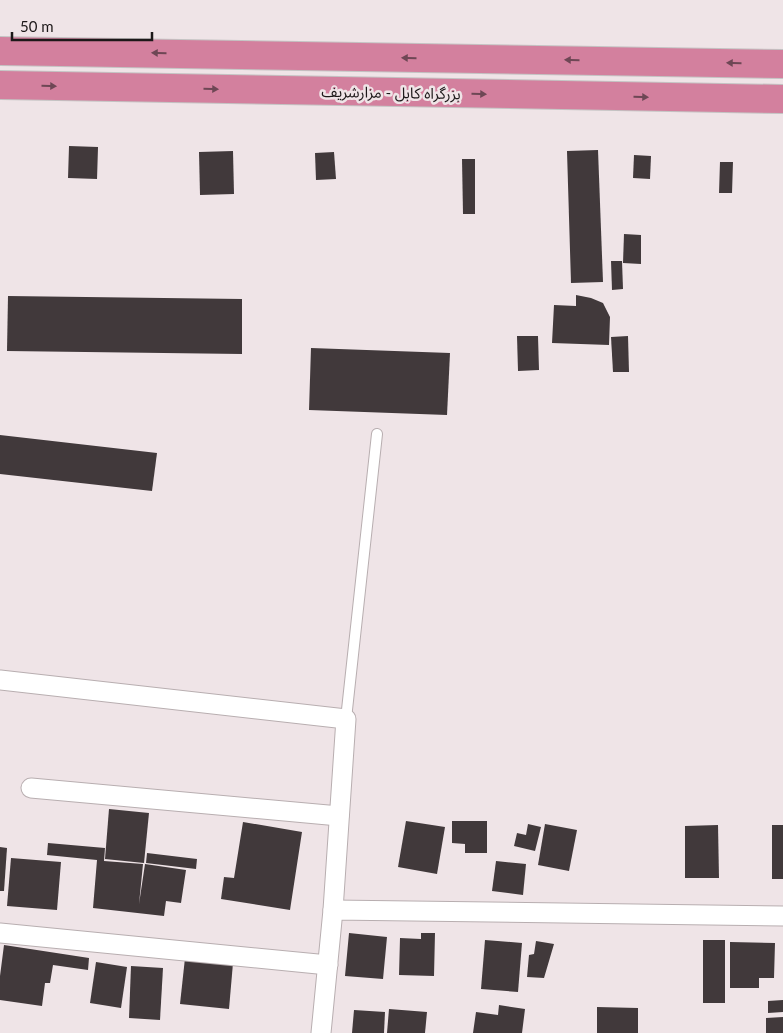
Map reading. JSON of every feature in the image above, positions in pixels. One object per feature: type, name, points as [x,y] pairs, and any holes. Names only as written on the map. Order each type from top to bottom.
[{"type":"highway","points":[[0,51],[783,64]]},
{"type":"highway","name":"بزرگراه کابل - مزارشریف","points":[[0,85],[783,99]]},
{"type":"street","points":[[0,680],[346,719],[333,910],[321,1033]]},
{"type":"street","points":[[31,788],[339,816]]},
{"type":"street","points":[[333,910],[783,916]]},
{"type":"street","points":[[0,933],[328,965]]},
{"type":"lane","points":[[346,719],[376,434]]},
{"type":"building","points":[[69,146],[98,147],[97,179],[68,178]]},
{"type":"building","points":[[598,150],[603,282],[571,283],[567,151]]},
{"type":"building","points":[[233,151],[234,194],[200,195],[199,152]]},
{"type":"building","points":[[334,152],[336,179],[316,180],[315,153]]},
{"type":"building","points":[[634,155],[651,156],[650,179],[633,178]]},
{"type":"building","points":[[462,159],[475,159],[475,214],[463,214]]},
{"type":"building","points":[[720,162],[733,162],[732,193],[719,193]]},
{"type":"building","points":[[624,234],[641,235],[641,264],[623,263]]},
{"type":"building","points":[[611,261],[622,261],[623,289],[612,290]]},
{"type":"building","points":[[576,295],[603,303],[610,317],[609,345],[552,343],[554,305],[576,306]]},
{"type":"building","points":[[8,296],[242,299],[242,354],[7,351]]},
{"type":"building","points":[[517,336],[538,336],[539,370],[518,371]]},
{"type":"building","points":[[628,336],[629,372],[613,372],[611,337]]},
{"type":"building","points":[[311,348],[450,353],[447,415],[309,410]]},
{"type":"building","points":[[0,435],[157,453],[152,491],[0,474]]},
{"type":"building","points":[[109,809],[149,813],[144,863],[105,859]]},
{"type":"building","points":[[406,821],[445,827],[437,874],[398,867]]},
{"type":"building","points":[[452,821],[487,821],[487,853],[465,853],[465,844],[452,843]]},
{"type":"building","points":[[243,822],[302,832],[290,910],[221,899],[224,877],[234,878]]},
{"type":"building","points":[[528,824],[541,827],[535,851],[514,846],[517,833],[526,835]]},
{"type":"building","points":[[545,824],[577,830],[569,871],[538,865]]},
{"type":"building","points":[[718,825],[719,878],[685,878],[685,826]]},
{"type":"building","points":[[772,825],[783,825],[783,879],[772,879]]},
{"type":"building","points":[[48,843],[105,848],[104,861],[143,864],[139,904],[145,864],[186,870],[181,903],[166,901],[164,916],[93,908],[97,860],[47,855]]},
{"type":"building","points":[[0,847],[7,848],[4,891],[0,891]]},
{"type":"building","points":[[147,853],[197,859],[196,869],[146,863]]},
{"type":"building","points":[[11,858],[61,862],[57,910],[7,906]]},
{"type":"building","points":[[496,861],[526,864],[523,895],[492,891]]},
{"type":"building","points":[[349,933],[387,937],[383,979],[345,976]]},
{"type":"building","points":[[421,933],[435,933],[434,976],[399,975],[400,938],[421,939]]},
{"type":"building","points":[[485,940],[522,943],[518,992],[481,989]]},
{"type":"building","points":[[703,940],[725,940],[725,1003],[703,1003]]},
{"type":"building","points":[[536,941],[554,944],[544,978],[527,977],[529,955],[534,954]]},
{"type":"building","points":[[730,942],[775,943],[774,978],[759,978],[759,988],[730,988]]},
{"type":"building","points":[[4,945],[89,958],[88,970],[53,965],[50,983],[45,983],[42,1006],[0,1000],[0,976]]},
{"type":"building","points":[[185,958],[233,963],[229,1009],[180,1004]]},
{"type":"building","points":[[96,962],[127,967],[121,1008],[90,1003]]},
{"type":"building","points":[[131,966],[163,968],[160,1020],[129,1018]]},
{"type":"building","points":[[783,1000],[783,1012],[768,1013],[768,1001]]},
{"type":"building","points":[[499,1005],[525,1009],[522,1033],[473,1033],[476,1012],[498,1015]]},
{"type":"building","points":[[597,1007],[638,1008],[638,1033],[597,1033]]},
{"type":"building","points":[[389,1009],[427,1012],[425,1033],[387,1033]]},
{"type":"building","points":[[354,1010],[385,1012],[384,1033],[352,1033]]},
{"type":"building","points":[[783,1017],[783,1033],[766,1033],[766,1018]]}]
